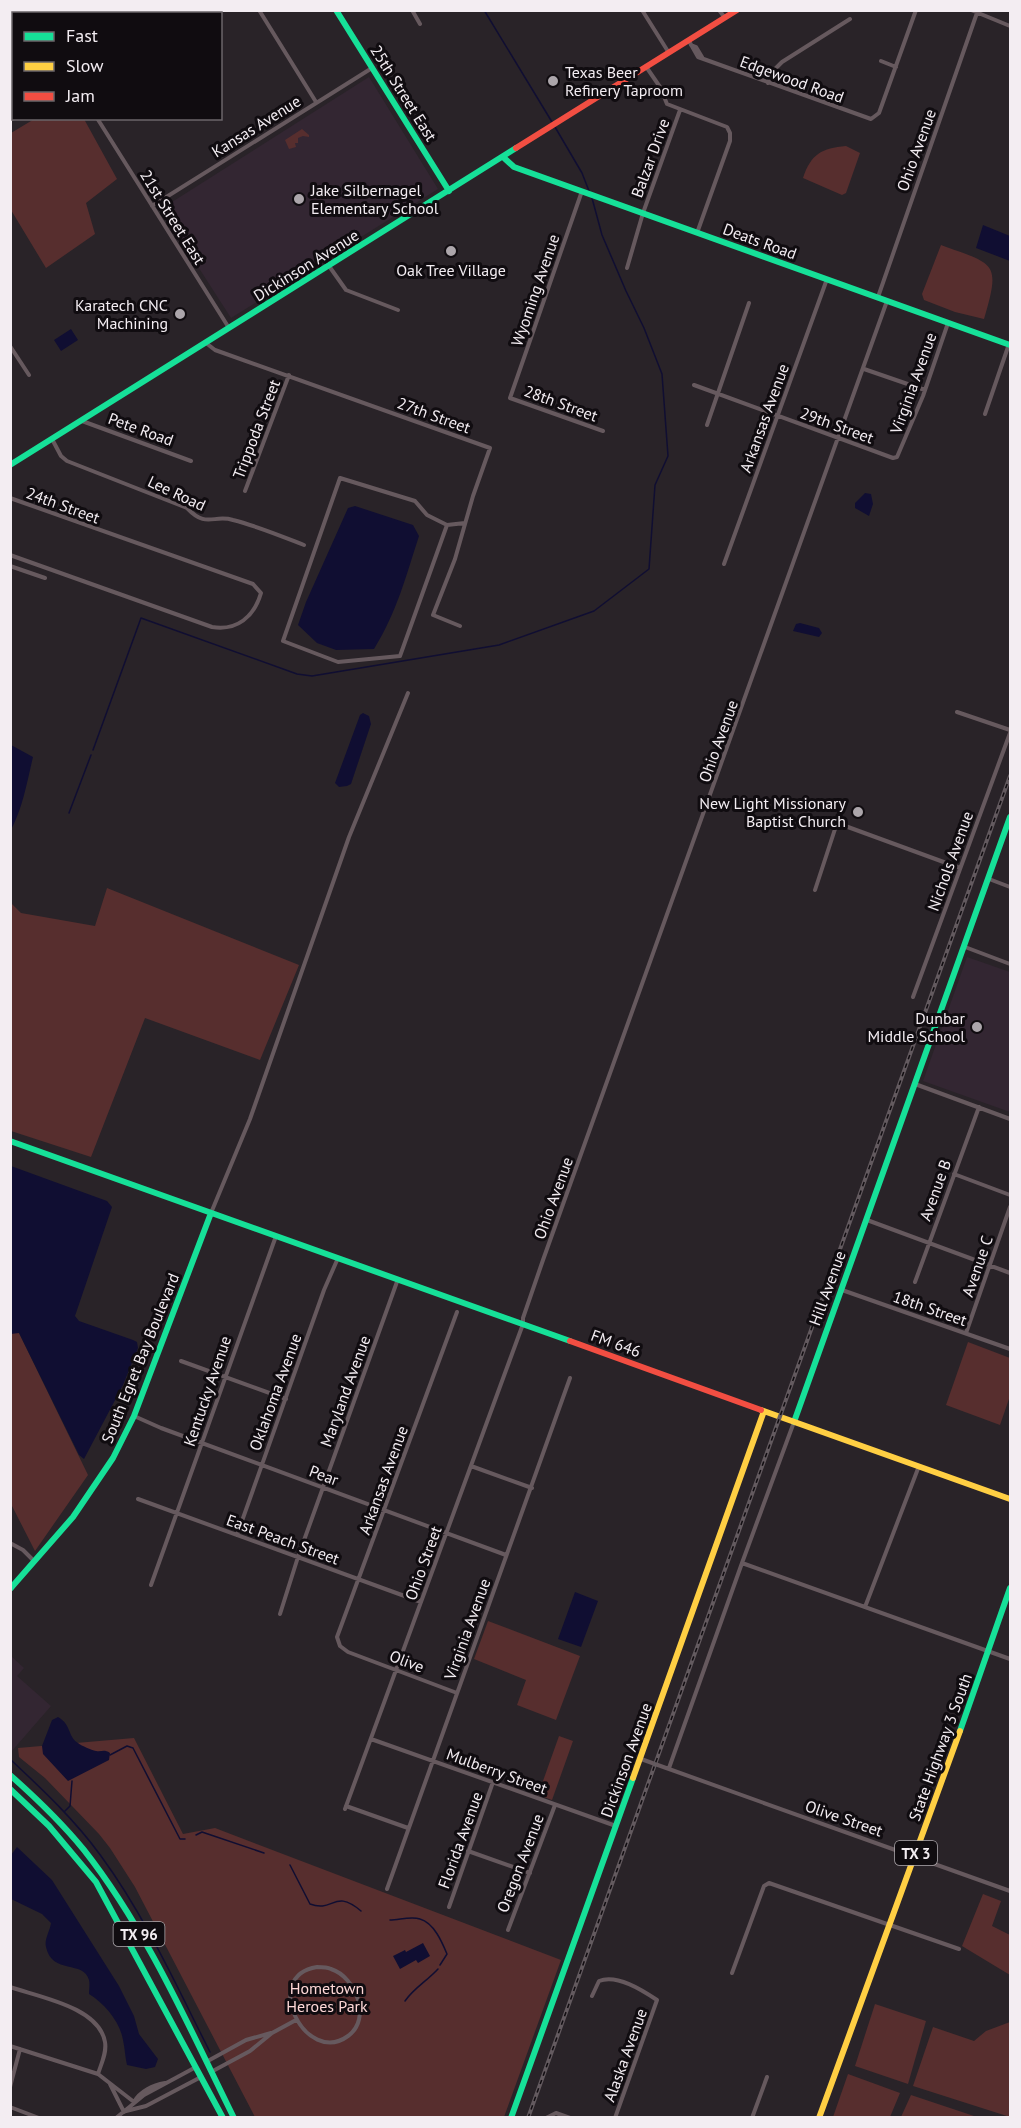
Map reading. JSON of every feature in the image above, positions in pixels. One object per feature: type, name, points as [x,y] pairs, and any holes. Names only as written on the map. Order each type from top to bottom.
[{"type":"main road","name":"25th Street East","points":[[336,10],[449,190]]},
{"type":"main road","name":"Dickinson Avenue","points":[[10,465],[449,190],[690,43],[737,10]]},
{"type":"main road","name":"Deats Road","points":[[503,157],[514,166],[1010,345]]},
{"type":"main road","name":"Hill Avenue","points":[[794,1422],[1011,817]]},
{"type":"main road","name":"FM 646","points":[[10,1141],[1011,1499]]},
{"type":"main road","name":"South Egret Bay Boulevard","points":[[10,1589],[73,1517],[113,1458],[134,1416],[211,1213]]},
{"type":"main road","name":"Dickinson Avenue","points":[[511,2118],[764,1411]]},
{"type":"main road","name":"State Highway 3 South","points":[[819,2118],[1011,1588]]},
{"type":"main road","name":"TX 96","points":[[10,1775],[63,1826],[108,1884],[141,1936],[234,2118]]},
{"type":"main road","name":"TX 96","points":[[10,1789],[49,1826],[96,1882],[223,2118]]},
{"type":"main road","points":[[196,2067],[206,2062]]},
{"type":"main road","points":[[202,2077],[211,2072]]},
{"type":"street","points":[[259,10],[316,102]]},
{"type":"street","points":[[412,10],[420,24]]},
{"type":"street","points":[[642,10],[670,54]]},
{"type":"street","points":[[719,10],[724,18]]},
{"type":"street","points":[[881,61],[896,67],[916,10]]},
{"type":"street","points":[[970,10],[1011,26]]},
{"type":"street","name":"Ohio Avenue","points":[[523,1324],[543,1260],[888,301],[876,297],[977,12]]},
{"type":"street","points":[[768,83],[772,72],[782,62],[850,19]]},
{"type":"street","name":"Edgewood Road","points":[[690,43],[698,57],[868,119],[874,118],[879,112],[896,67]]},
{"type":"street","name":"Kansas Avenue","points":[[152,206],[372,67]]},
{"type":"street","points":[[647,68],[660,87],[667,104],[727,127],[730,133],[730,141],[697,232]]},
{"type":"street","name":"Balzar Drive","points":[[643,213],[680,110]]},
{"type":"street","name":"21st Street East","points":[[98,120],[229,328]]},
{"type":"street","name":"Wyoming Avenue","points":[[510,398],[583,191]]},
{"type":"street","points":[[627,268],[643,213]]},
{"type":"street","points":[[329,266],[346,290],[398,310]]},
{"type":"street","name":"Arkansas Avenue","points":[[724,564],[827,279]]},
{"type":"street","points":[[706,425],[749,303]]},
{"type":"street","name":"Virginia Avenue","points":[[900,451],[925,390],[948,323]]},
{"type":"street","name":"27th Street","points":[[206,343],[215,350],[490,448],[455,559],[433,615],[460,626]]},
{"type":"street","points":[[984,414],[1010,345]]},
{"type":"street","points":[[10,346],[29,375]]},
{"type":"street","points":[[864,369],[925,390]]},
{"type":"street","name":"Trippoda Street","points":[[245,491],[289,375]]},
{"type":"street","name":"29th Street","points":[[694,385],[893,458],[897,458],[900,451]]},
{"type":"street","name":"28th Street","points":[[510,398],[603,431]]},
{"type":"street","name":"Pete Road","points":[[82,421],[191,461]]},
{"type":"street","name":"Lee Road","points":[[52,439],[61,456],[67,461],[187,507],[195,516],[210,521],[230,519],[304,544]]},
{"type":"street","points":[[447,525],[400,656],[338,662],[283,641],[340,478],[415,501],[427,515],[447,525],[465,523]]},
{"type":"street","name":"24th Street","points":[[10,498],[253,584],[261,593],[252,613],[235,626],[223,629],[10,555]]},
{"type":"street","points":[[10,566],[45,578]]},
{"type":"street","points":[[211,1213],[250,1119],[350,837],[408,693]]},
{"type":"street","points":[[957,712],[1011,732]]},
{"type":"street","name":"Nichols Avenue","points":[[913,997],[1011,732]]},
{"type":"street","points":[[814,890],[837,823],[960,868]]},
{"type":"street","points":[[989,879],[1011,887]]},
{"type":"street","points":[[964,947],[1011,964]]},
{"type":"street","points":[[915,1084],[1011,1119]]},
{"type":"street","name":"Avenue B","points":[[915,1282],[979,1107]]},
{"type":"street","points":[[954,1174],[1011,1195]]},
{"type":"street","name":"Avenue C","points":[[966,1333],[1011,1207]]},
{"type":"street","points":[[867,1220],[1011,1273]]},
{"type":"street","name":"Kentucky Avenue","points":[[150,1585],[276,1236]]},
{"type":"street","name":"Oklahoma Avenue","points":[[237,1535],[324,1290],[338,1258]]},
{"type":"street","name":"Maryland Avenue","points":[[280,1614],[298,1557],[398,1279]]},
{"type":"street","name":"18th Street","points":[[841,1289],[1011,1350]]},
{"type":"street","points":[[904,1311],[906,1304]]},
{"type":"street","name":"Arkansas Avenue","points":[[348,1652],[340,1646],[337,1637],[456,1312]]},
{"type":"street","name":"Ohio Street","points":[[408,1828],[346,1808],[523,1324]]},
{"type":"street","points":[[181,1361],[285,1399]]},
{"type":"street","name":"Virginia Avenue","points":[[387,1888],[570,1378]]},
{"type":"street","name":"Pear","points":[[134,1416],[506,1555]]},
{"type":"street","name":"Hill Avenue","points":[[669,1768],[794,1422]]},
{"type":"street","points":[[471,1466],[532,1488]]},
{"type":"street","points":[[865,1607],[920,1466]]},
{"type":"street","name":"East Peach Street","points":[[138,1499],[421,1602]]},
{"type":"street","points":[[10,1543],[23,1550],[35,1562]]},
{"type":"street","points":[[742,1563],[1011,1659]]},
{"type":"street","name":"Olive","points":[[348,1652],[458,1693]]},
{"type":"street","name":"Mulberry Street","points":[[371,1739],[616,1826]]},
{"type":"street","name":"Olive Street","points":[[640,1759],[1011,1891]]},
{"type":"street","name":"Florida Avenue","points":[[448,1907],[493,1782]]},
{"type":"street","name":"Oregon Avenue","points":[[508,1930],[555,1805]]},
{"type":"street","points":[[468,1851],[530,1873]]},
{"type":"street","points":[[732,1973],[764,1886],[768,1884],[781,1886],[843,1910],[959,1949]]},
{"type":"street","points":[[317,1967],[332,1969],[347,1981],[355,1992],[360,2009],[359,2023],[344,2039],[333,2042],[318,2039],[306,2032],[296,2020],[291,2004],[291,1992],[297,1978],[304,1971],[317,1967]]},
{"type":"street","name":"Alaska Avenue","points":[[592,1996],[599,1981],[607,1978],[639,1989],[657,2000],[615,2118]]},
{"type":"street","points":[[10,1987],[61,2004],[91,2018],[105,2041],[104,2055],[98,2074]]},
{"type":"street","points":[[206,2062],[252,2038],[272,2033],[296,2020]]},
{"type":"street","points":[[211,2072],[257,2047],[272,2033]]},
{"type":"street","points":[[10,2046],[98,2074],[134,2102]]},
{"type":"street","points":[[234,2047],[239,2057]]},
{"type":"street","points":[[10,2087],[20,2049]]},
{"type":"street","points":[[116,2118],[134,2102],[196,2067]]},
{"type":"street","points":[[125,2112],[146,2106],[202,2077]]},
{"type":"street","points":[[752,2118],[767,2077]]},
{"type":"street","points":[[108,2081],[125,2112]]},
{"type":"street","points":[[10,2107],[39,2118]]},
{"type":"street","points":[[546,2118],[556,2113],[570,2118]]},
{"type":"shaded area","name":"Jake Silbernagel Elementary School","points":[[369,77],[438,189],[231,318],[161,209]]},
{"type":"shaded area","points":[[983,225],[1010,236],[1010,261],[976,248]]},
{"type":"shaded area","points":[[71,329],[78,340],[61,351],[54,340]]},
{"type":"shaded area","points":[[865,493],[871,494],[873,504],[869,516],[855,508],[855,503]]},
{"type":"shaded area","points":[[355,506],[413,525],[419,536],[395,608],[374,649],[336,650],[317,643],[298,625],[348,508]]},
{"type":"shaded area","points":[[796,624],[819,628],[822,633],[819,637],[793,631]]},
{"type":"shaded area","points":[[363,713],[369,716],[371,724],[351,784],[339,787],[335,783],[360,715]]},
{"type":"shaded area","points":[[11,745],[33,757],[22,803],[11,830]]},
{"type":"shaded area","name":"Dunbar Middle School","points":[[967,957],[1010,972],[1010,1112],[923,1081]]},
{"type":"shaded area","points":[[11,1166],[107,1201],[112,1207],[75,1316],[79,1321],[137,1342],[138,1348],[123,1385],[84,1459],[79,1455],[19,1333],[11,1334]]},
{"type":"shaded area","points":[[575,1592],[598,1601],[581,1647],[558,1639]]},
{"type":"shaded area","points":[[11,1656],[24,1668],[17,1676],[51,1706],[11,1752]]},
{"type":"shaded area","points":[[58,1717],[65,1723],[75,1740],[92,1750],[110,1753],[109,1760],[68,1781],[43,1754],[42,1746],[52,1720]]},
{"type":"shaded area","points":[[17,1847],[52,1880],[119,1986],[134,2016],[139,2034],[158,2059],[155,2067],[146,2069],[127,2065],[119,2027],[106,2008],[89,1994],[86,1974],[81,1970],[61,1964],[49,1956],[46,1938],[51,1923],[42,1914],[11,1899],[11,1855]]},
{"type":"shaded area","points":[[423,1943],[430,1956],[418,1963],[416,1960],[400,1969],[393,1956]]},
{"type":"green space","points":[[33,120],[85,120],[117,179],[86,203],[95,234],[46,268],[11,210],[11,133]]},
{"type":"green space","points":[[302,129],[309,137],[298,138],[298,143],[295,143],[296,147],[289,149],[285,140]]},
{"type":"green space","points":[[846,146],[860,153],[846,193],[842,195],[803,178],[810,163],[819,154],[830,148]]},
{"type":"green space","points":[[941,245],[973,257],[989,268],[992,275],[992,286],[984,319],[955,312],[924,300],[922,294]]},
{"type":"green space","points":[[107,888],[299,965],[260,1060],[145,1018],[91,1157],[11,1131],[11,903],[21,913],[95,926]]},
{"type":"green space","points":[[19,1333],[88,1475],[35,1551],[11,1504],[10,1334]]},
{"type":"green space","points":[[968,1342],[1010,1358],[1010,1396],[1000,1425],[946,1405]]},
{"type":"green space","points":[[488,1621],[580,1656],[556,1720],[517,1705],[526,1680],[474,1659]]},
{"type":"green space","points":[[559,1736],[573,1741],[552,1800],[538,1795]]},
{"type":"green space","name":"Hometown Heroes Park","points":[[134,1738],[183,1834],[215,1828],[561,1960],[504,2117],[255,2117],[135,1887],[110,1848],[45,1778],[19,1757],[18,1748]]},
{"type":"green space","points":[[983,1894],[1001,1901],[992,1926],[1010,1935],[1010,1975],[962,1946]]},
{"type":"green space","points":[[875,2004],[926,2021],[908,2084],[855,2066]]},
{"type":"green space","points":[[1010,2022],[1010,2117],[913,2086],[933,2027],[974,2041],[986,2031]]},
{"type":"green space","points":[[848,2074],[900,2093],[890,2117],[833,2117]]},
{"type":"green space","points":[[911,2095],[977,2117],[901,2117]]},
{"type":"waterway","points":[[484,10],[552,122]]},
{"type":"waterway","points":[[555,127],[582,173],[589,191]]},
{"type":"waterway","points":[[93,750],[141,618],[297,674],[312,676],[499,645],[594,611],[649,569],[655,485],[668,456],[662,374],[602,235],[592,198]]},
{"type":"waterway","points":[[69,813],[91,755]]},
{"type":"waterway","points":[[110,1755],[127,1746],[133,1748],[180,1839],[185,1839]]},
{"type":"waterway","points":[[10,1759],[69,1818],[91,1843],[117,1879],[159,1951],[210,2052]]},
{"type":"waterway","points":[[64,1812],[70,1806],[72,1781]]},
{"type":"waterway","points":[[196,1835],[202,1832],[264,1853]]},
{"type":"waterway","points":[[290,1865],[310,1904],[324,1906],[345,1901],[361,1911]]},
{"type":"waterway","points":[[390,1920],[416,1918],[429,1924],[437,1933],[447,1954],[440,1965]]},
{"type":"waterway","points":[[405,2001],[438,1969]]},
{"type":"railway","points":[[528,2118],[1010,776]]},
{"type":"traffic: fast","points":[[336,10],[449,191]]},
{"type":"traffic: fast","points":[[10,465],[516,148]]},
{"type":"traffic: fast","points":[[503,157],[514,167],[1010,345]]},
{"type":"traffic: fast","points":[[794,1422],[1010,817]]},
{"type":"traffic: fast","points":[[10,1141],[570,1341]]},
{"type":"traffic: fast","points":[[10,1589],[73,1517],[113,1458],[134,1416],[211,1213]]},
{"type":"traffic: fast","points":[[960,1731],[1010,1588]]},
{"type":"traffic: fast","points":[[10,1775],[76,1840],[128,1913],[166,1980],[234,2118]]},
{"type":"traffic: fast","points":[[511,2118],[633,1778]]},
{"type":"traffic: fast","points":[[10,1789],[49,1826],[96,1882],[223,2118]]},
{"type":"traffic: slow","points":[[761,1410],[1010,1499]]},
{"type":"traffic: slow","points":[[633,1778],[764,1411]]},
{"type":"traffic: slow","points":[[819,2118],[960,1731]]},
{"type":"traffic: jam","points":[[516,148],[737,10]]},
{"type":"traffic: jam","points":[[570,1341],[761,1410]]},
{"type":"place","name":"Texas Beer Refinery Taproom","points":[[553,81]]},
{"type":"place","name":"Jake Silbernagel Elementary School","points":[[299,199]]},
{"type":"place","name":"Oak Tree Village","points":[[451,251]]},
{"type":"place","name":"Karatech CNC Machining","points":[[180,314]]},
{"type":"place","name":"New Light Missionary Baptist Church","points":[[858,812]]},
{"type":"place","name":"Dunbar Middle School","points":[[977,1027]]}]
